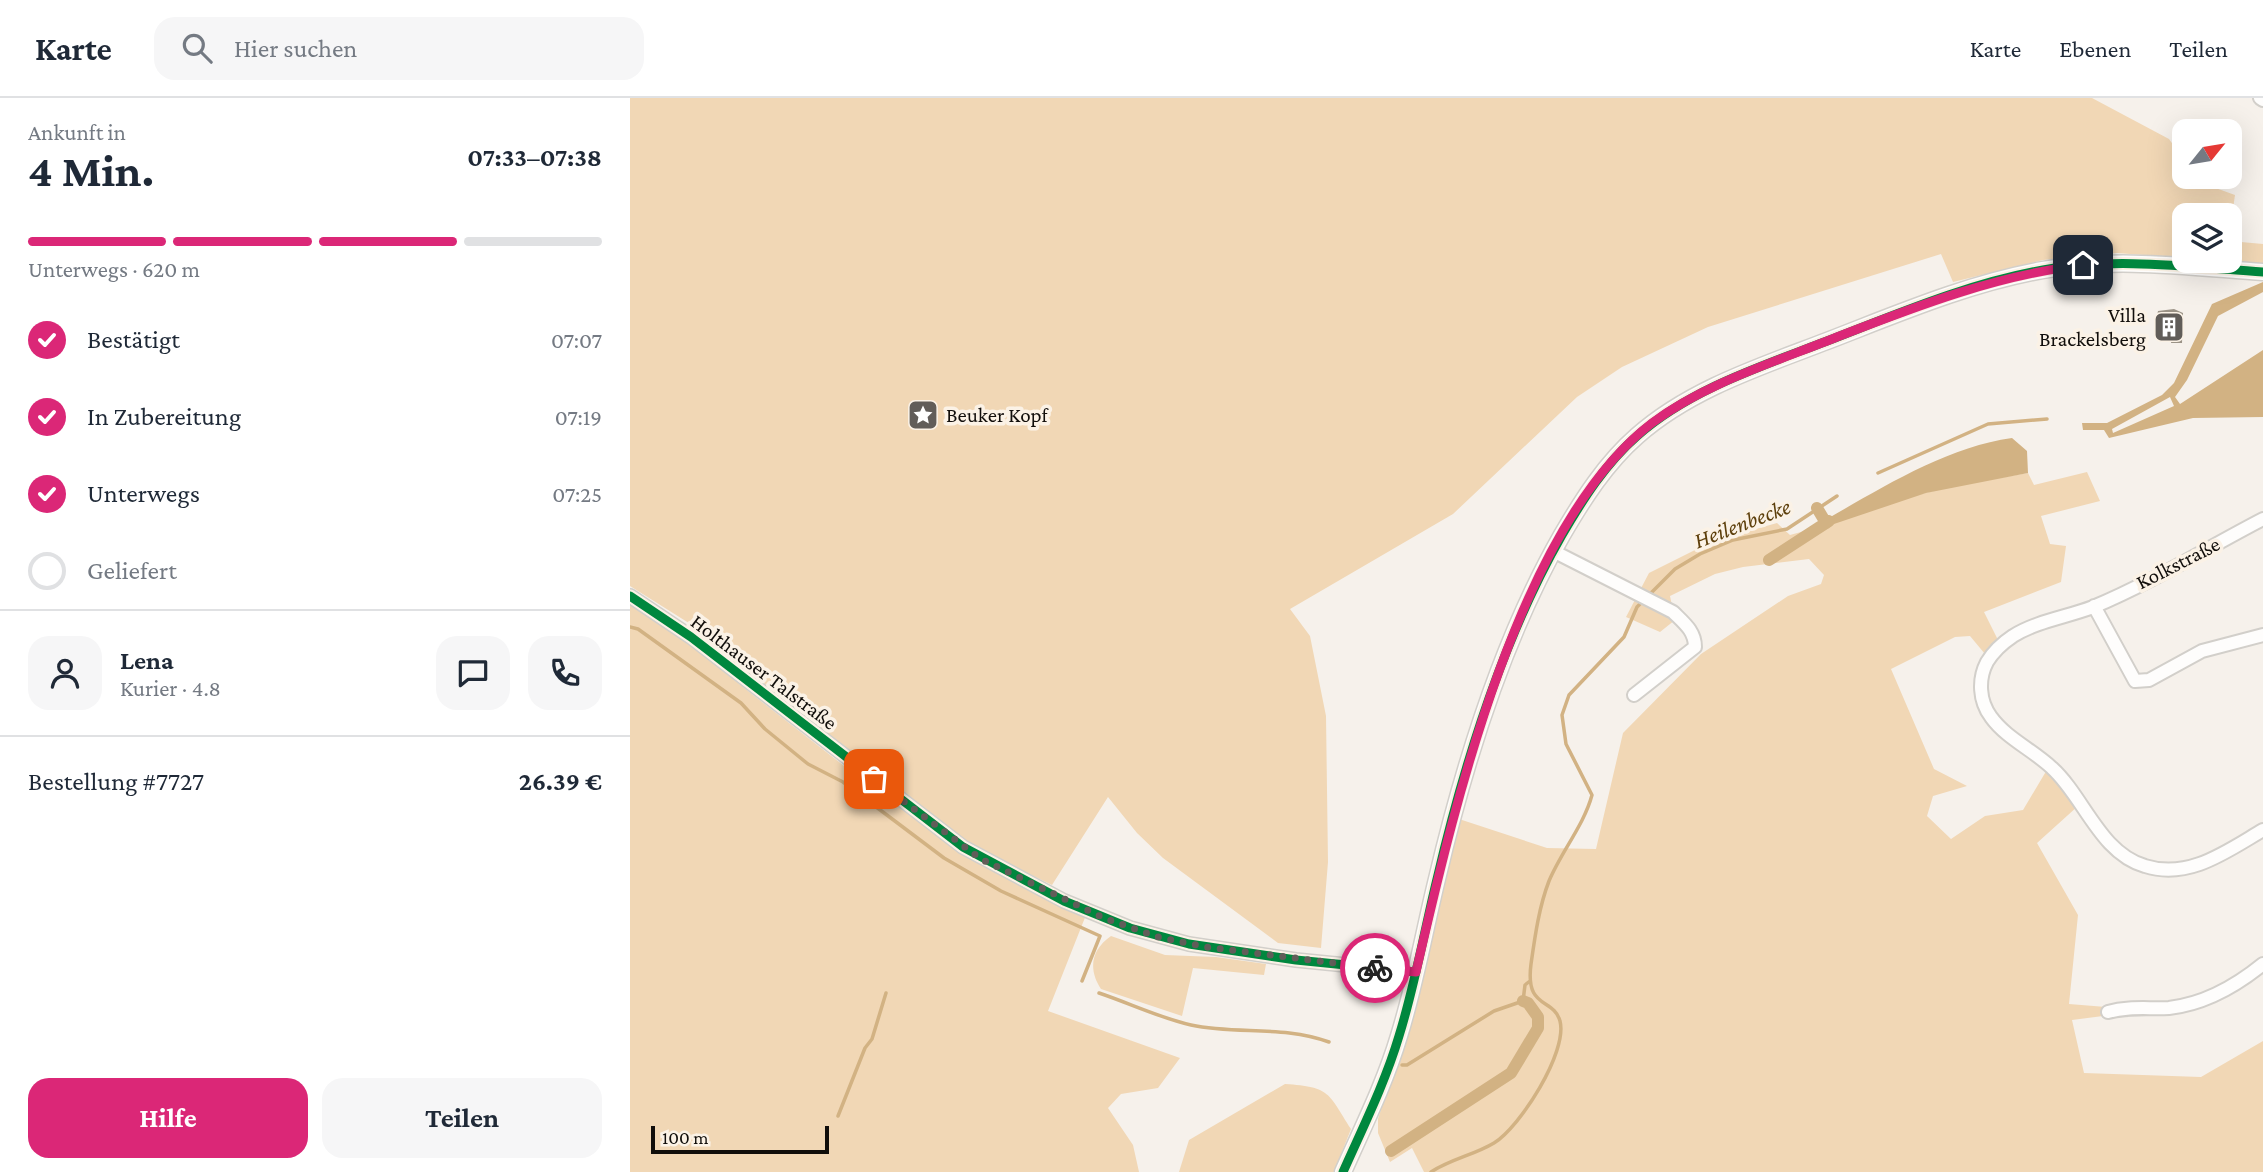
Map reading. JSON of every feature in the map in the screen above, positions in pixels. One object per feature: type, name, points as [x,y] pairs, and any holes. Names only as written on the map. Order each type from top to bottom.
[{"type":"main road","points":[[1343,1172],[1389,1066],[1416,972],[1449,831],[1488,705],[1521,619],[1553,551],[1589,491],[1635,437],[1692,398],[1792,355],[1969,289],[2045,270],[2107,264],[2263,272]]},
{"type":"street","name":"Kolkstraße","points":[[2263,519],[2094,606],[2023,630],[1999,647],[1988,661],[1981,678],[1982,698],[1991,717],[2052,767],[2073,790],[2086,813],[2114,846],[2138,863],[2167,869],[2187,869],[2212,860],[2263,831]]},
{"type":"street","points":[[1553,551],[1673,612],[1689,627],[1695,638],[1695,647],[1634,695]]},
{"type":"street","name":"Holthauser Talstraße","points":[[630,596],[691,637],[963,847],[1053,896],[1117,923],[1174,941],[1296,960],[1416,972]]},
{"type":"street","points":[[2094,606],[2135,681],[2149,680],[2202,650],[2263,635]]},
{"type":"street","points":[[2108,1012],[2125,1007],[2170,1007],[2208,998],[2242,981],[2263,964]]},
{"type":"shaded area","points":[[630,98],[2092,98],[2169,139],[2172,143],[2172,189],[2218,189],[2235,195],[2234,203],[2172,203],[2172,257],[2117,253],[2043,260],[1953,282],[1941,254],[1708,327],[1622,367],[1577,397],[1453,514],[1290,609],[1310,636],[1326,716],[1328,862],[1321,948],[1278,943],[1163,858],[1137,833],[1108,797],[1052,885],[986,853],[920,810],[692,625],[630,586]]},
{"type":"shaded area","points":[[2242,242],[2263,244],[2263,264],[2242,262]]},
{"type":"shaded area","points":[[2263,282],[2263,292],[2218,316],[2187,380],[2175,397],[2180,404],[2263,350],[2263,417],[2193,418],[2109,438],[2104,430],[2083,430],[2082,423],[2107,423],[2162,395],[2174,383],[2212,304]],"holes":[[[2170,397],[2174,406],[2113,433],[2112,429]]]},
{"type":"shaded area","points":[[2012,438],[2027,451],[2028,473],[1926,493],[1831,525],[1827,519],[1940,459]]},
{"type":"shaded area","points":[[2087,472],[2100,501],[2041,516],[2050,544],[2066,546],[2061,582],[1984,612],[1998,640],[1985,654],[1970,636],[1955,637],[1891,669],[1934,769],[1967,786],[1933,796],[1927,816],[1951,839],[1985,816],[2023,810],[2048,768],[2078,806],[2037,843],[2078,915],[2069,1004],[2106,1007],[2103,1016],[2072,1020],[2084,1073],[2201,1077],[2263,1041],[2263,1172],[1424,1172],[1412,1148],[1390,1162],[1378,1133],[1378,1119],[1409,1022],[1459,819],[1547,848],[1596,849],[1623,733],[1701,654],[1788,596],[1821,584],[1824,575],[1809,559],[1743,567],[1715,574],[1670,596],[1675,620],[1660,632],[1626,617],[1649,573],[1713,541],[1777,523],[1790,535],[1951,487],[2028,473],[2034,485]]},
{"type":"shaded area","points":[[630,603],[681,638],[917,820],[999,872],[1086,915],[1048,1011],[1180,1058],[1158,1088],[1121,1094],[1108,1108],[1133,1145],[1139,1172],[630,1172]]},
{"type":"shaded area","points":[[1111,936],[1165,955],[1216,957],[1266,964],[1264,975],[1193,968],[1182,1016],[1101,989],[1094,974],[1094,960],[1099,947]]},
{"type":"shaded area","points":[[1285,1084],[1311,1087],[1327,1094],[1351,1129],[1334,1172],[1179,1172],[1189,1140]]},
{"type":"building","name":"Villa Brackelsberg","points":[[2174,309],[2183,313],[2182,343],[2171,343],[2172,336],[2154,332],[2158,311]]},
{"type":"waterway","name":"Heilenbecke","points":[[1878,473],[1988,424],[2047,419]]},
{"type":"waterway","name":"Heilenbecke","points":[[1431,1172],[1494,1143],[1505,1134],[1540,1088],[1557,1051],[1561,1034],[1560,1021],[1552,1008],[1536,996],[1530,979],[1536,932],[1546,891],[1554,870],[1584,817],[1592,795],[1566,744],[1562,715],[1569,695],[1624,637],[1637,607],[1675,569],[1700,554],[1733,540],[1787,529],[1837,496]]},
{"type":"waterway","points":[[1817,508],[1826,523]]},
{"type":"waterway","points":[[1769,560],[1829,521]]},
{"type":"waterway","points":[[630,627],[638,629],[741,703],[765,729],[808,764],[843,782],[944,858],[1001,891],[1100,936],[1082,981]]},
{"type":"waterway","points":[[1402,1065],[1407,1065],[1494,1011],[1523,1001],[1525,985],[1530,981]]},
{"type":"waterway","points":[[838,1116],[865,1048],[872,1039],[886,993]]},
{"type":"waterway","points":[[1099,993],[1191,1025],[1294,1034],[1329,1042]]},
{"type":"waterway","points":[[1391,1151],[1511,1073],[1538,1028],[1538,1017],[1528,1003],[1523,1001]]},
{"type":"cycle path","points":[[1343,1172],[1380,1088],[1399,1036],[1460,791],[1488,702],[1521,616],[1578,508],[1615,458],[1637,436],[1680,405],[1728,380],[1907,310],[1988,283],[2043,270],[2097,264],[2153,264],[2263,272]]},
{"type":"cycle path","points":[[630,596],[691,637],[963,847],[1064,901],[1130,928],[1189,944],[1296,960],[1416,972]]},
{"type":"way so far","points":[[874,779],[981,859],[1022,881],[1104,918],[1158,937],[1206,947],[1375,968]]},
{"type":"place","name":"Villa Brackelsberg","points":[[2169,327]]},
{"type":"place","name":"Beuker Kopf","points":[[923,415]]},
{"type":"route","points":[[1375,968],[1416,972],[1449,831],[1488,705],[1521,619],[1545,565],[1575,512],[1604,472],[1635,437],[1692,398],[1753,370],[1865,326],[2006,278],[2083,265]]}]
